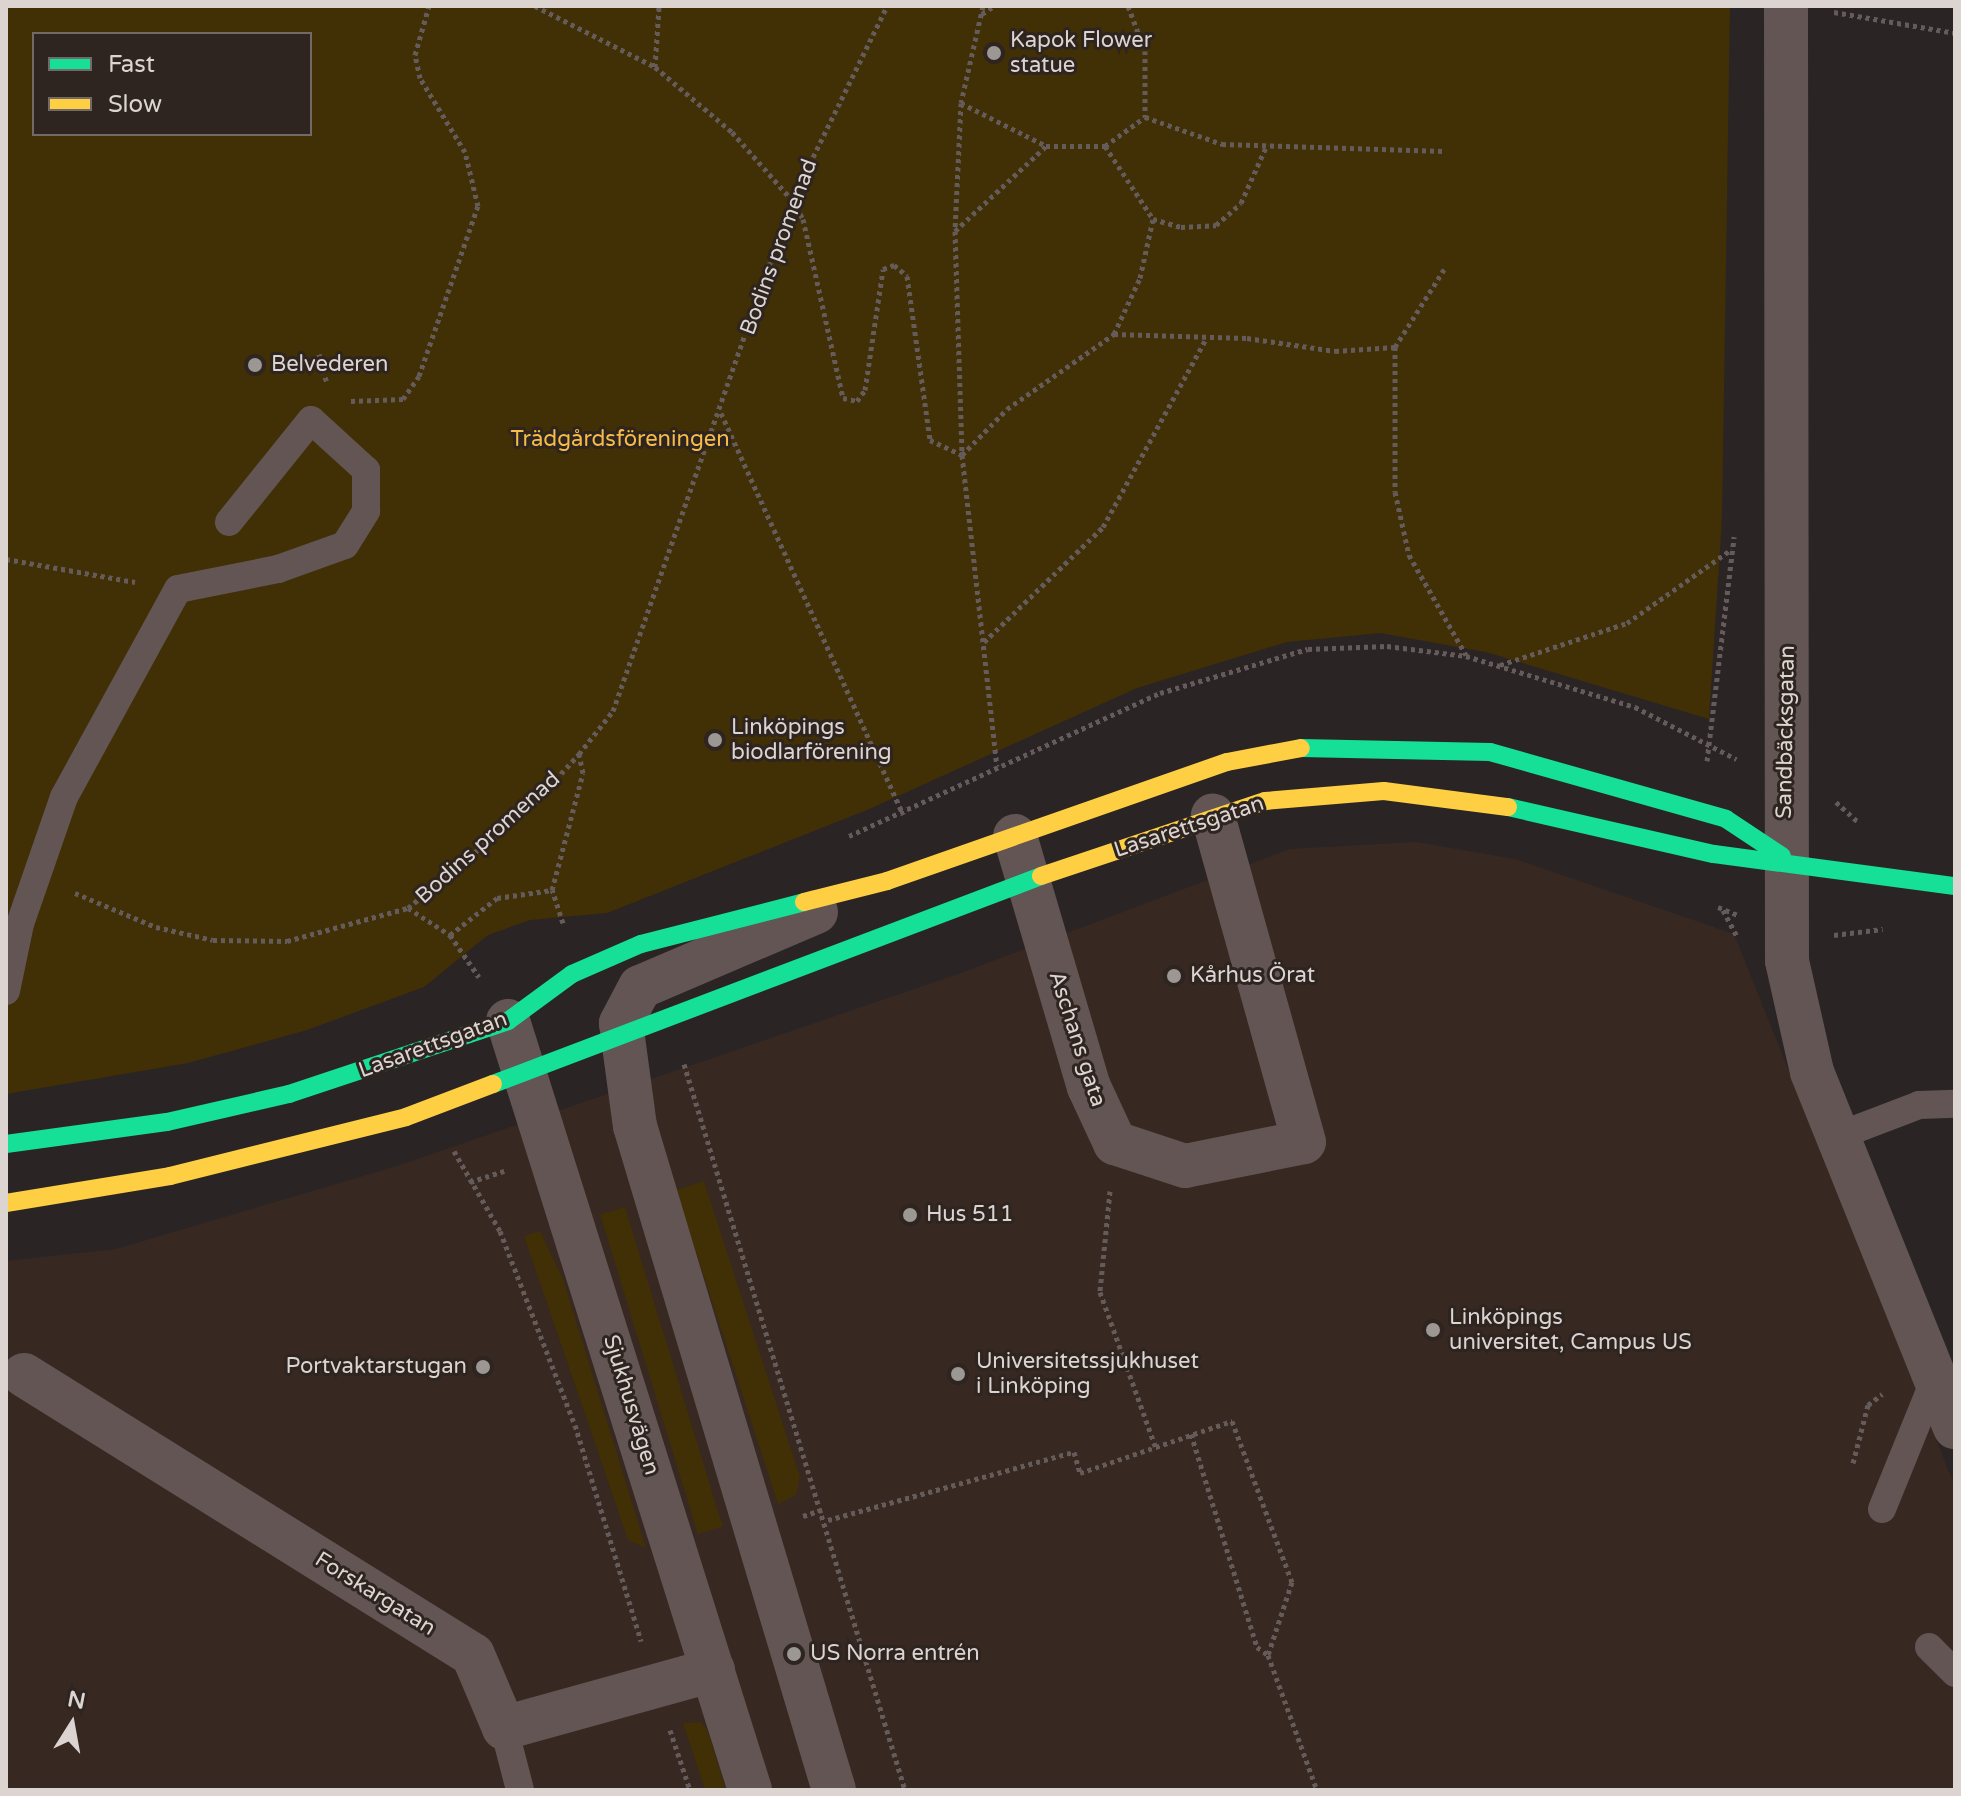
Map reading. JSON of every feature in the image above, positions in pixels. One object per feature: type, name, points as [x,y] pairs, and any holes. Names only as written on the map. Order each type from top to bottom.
[{"type":"main road","name":"Lasarettsgatan","points":[[6,1144],[167,1122],[289,1094],[508,1021],[572,974],[641,944],[887,881],[1227,762],[1325,743],[1490,752],[1726,819],[1784,858]]},
{"type":"main road","name":"Lasarettsgatan","points":[[6,1203],[295,1149],[526,1075],[1029,880],[1213,815],[1319,794],[1398,792],[1468,798],[1714,854],[1784,858],[1955,886]]},
{"type":"street","name":"Sandbäcksgatan","points":[[1805,8],[1784,925],[1812,1072],[1955,1427]]},
{"type":"street","points":[[1115,1143],[1185,1166],[1248,1156],[1304,1142],[1213,815]]},
{"type":"street","name":"Aschans gata","points":[[1015,836],[1089,1087],[1115,1143]]},
{"type":"street","name":"Lasarettsgatan","points":[[621,1039],[628,999],[640,987],[887,881]]},
{"type":"street","name":"Sjukhusvägen","points":[[508,1021],[750,1790]]},
{"type":"street","points":[[621,1039],[635,1126],[834,1790]]},
{"type":"street","name":"Forskargatan","points":[[15,1384],[473,1655],[504,1728]]},
{"type":"street","points":[[504,1728],[713,1670]]},
{"type":"lane","points":[[6,991],[37,869],[64,797],[178,589],[278,569],[345,545],[366,511],[366,470],[311,420],[229,522]]},
{"type":"lane","points":[[1838,1136],[1919,1105],[1955,1104]]},
{"type":"lane","points":[[1882,1509],[1936,1376]]},
{"type":"lane","points":[[1929,1647],[1955,1673]]},
{"type":"lane","points":[[504,1728],[520,1790]]},
{"type":"path","points":[[343,400],[403,399],[429,353],[478,206],[465,152],[420,78],[415,55],[429,6]]},
{"type":"path","points":[[535,6],[655,67],[732,132],[792,200],[803,219],[843,398],[857,401],[865,390],[883,269],[894,265],[907,276],[930,440],[962,455]]},
{"type":"path","points":[[655,67],[659,6]]},
{"type":"path","name":"Bodins promenad","points":[[37,869],[84,899],[213,940],[287,941],[408,908],[534,803],[613,711],[721,413],[792,200],[887,6]]},
{"type":"path","points":[[983,6],[961,103],[955,231],[962,455],[997,766]]},
{"type":"path","points":[[981,15],[994,6]]},
{"type":"path","points":[[1128,6],[1145,51],[1145,117]]},
{"type":"path","points":[[1805,8],[1955,33]]},
{"type":"path","points":[[961,103],[1046,146],[1105,146],[1145,117]]},
{"type":"path","points":[[1145,117],[1222,144],[1444,151]]},
{"type":"path","points":[[1105,146],[1129,193],[1153,219],[1216,225],[1241,203],[1267,145]]},
{"type":"path","points":[[955,231],[1046,146]]},
{"type":"path","points":[[962,455],[1007,409],[1114,334],[1140,278],[1153,219]]},
{"type":"path","points":[[1445,268],[1395,347],[1395,492],[1409,555],[1466,656]]},
{"type":"path","points":[[1114,334],[1335,351],[1395,347]]},
{"type":"path","points":[[983,643],[1103,527],[1206,339]]},
{"type":"path","points":[[721,413],[903,815],[845,838]]},
{"type":"path","points":[[1693,810],[1712,745],[1736,522]]},
{"type":"path","points":[[1500,665],[1627,623],[1732,548]]},
{"type":"path","points":[[6,559],[178,589]]},
{"type":"path","points":[[566,930],[552,890],[583,773],[579,754]]},
{"type":"path","points":[[450,935],[497,898],[552,890]]},
{"type":"path","points":[[1709,904],[1784,925],[1851,938],[1889,927]]},
{"type":"path","points":[[408,908],[450,935],[479,977]]},
{"type":"path","points":[[466,983],[492,972]]},
{"type":"path","points":[[698,1058],[684,1064],[695,1105],[828,1520],[905,1790]]},
{"type":"path","points":[[1115,1143],[1100,1292],[1155,1446]]},
{"type":"path","points":[[455,1152],[500,1231],[569,1410],[690,1790]]},
{"type":"path","points":[[828,1520],[1074,1452],[1080,1473],[1232,1421],[1292,1582],[1268,1655]]},
{"type":"path","points":[[1191,1434],[1257,1647],[1268,1655],[1317,1790]]},
{"type":"shaded area","name":"Universitetssjukhuset i Linköping","points":[[1416,842],[1515,859],[1734,934],[1955,1487],[1955,1790],[6,1790],[6,1261],[116,1249],[394,1167],[961,973],[1290,849]]},
{"type":"green space","name":"Trädgårdsföreningen","points":[[6,6],[1730,6],[1722,518],[1709,719],[1486,652],[1380,633],[1287,642],[1137,688],[867,810],[607,913],[530,920],[488,935],[424,987],[307,1030],[188,1063],[6,1094]]},
{"type":"green space","points":[[704,1181],[800,1477],[796,1495],[778,1504],[676,1190]]},
{"type":"green space","points":[[625,1207],[723,1526],[698,1534],[600,1215]]},
{"type":"green space","points":[[540,1231],[563,1279],[646,1548],[628,1540],[524,1236]]},
{"type":"green space","points":[[700,1722],[707,1729],[726,1790],[705,1790],[683,1723]]},
{"type":"traffic: fast","points":[[1301,748],[1490,752],[1726,819],[1782,856]]},
{"type":"traffic: fast","points":[[1508,807],[1714,854],[1955,886]]},
{"type":"traffic: fast","points":[[493,1084],[1041,876]]},
{"type":"traffic: fast","points":[[6,1144],[167,1122],[289,1094],[508,1021],[572,974],[641,944],[804,902]]},
{"type":"traffic: slow","points":[[804,902],[887,881],[1227,762],[1301,748]]},
{"type":"traffic: slow","points":[[1041,876],[1265,801],[1384,791],[1508,807]]},
{"type":"traffic: slow","points":[[6,1203],[170,1176],[406,1117],[493,1084]]},
{"type":"place","name":"Kapok Flower statue","points":[[994,53]]},
{"type":"place","name":"Belvederen","points":[[255,365]]},
{"type":"place","name":"Linköpings biodlarförening","points":[[715,740]]},
{"type":"place","name":"Kårhus Örat","points":[[1174,976]]},
{"type":"place","name":"Hus 511","points":[[910,1215]]},
{"type":"place","name":"Linköpings universitet, Campus US","points":[[1433,1330]]},
{"type":"place","name":"Portvaktarstugan","points":[[483,1367]]},
{"type":"place","name":"Universitetssjukhuset i Linköping","points":[[958,1374]]},
{"type":"place","name":"US Norra entrén","points":[[794,1654]]}]
